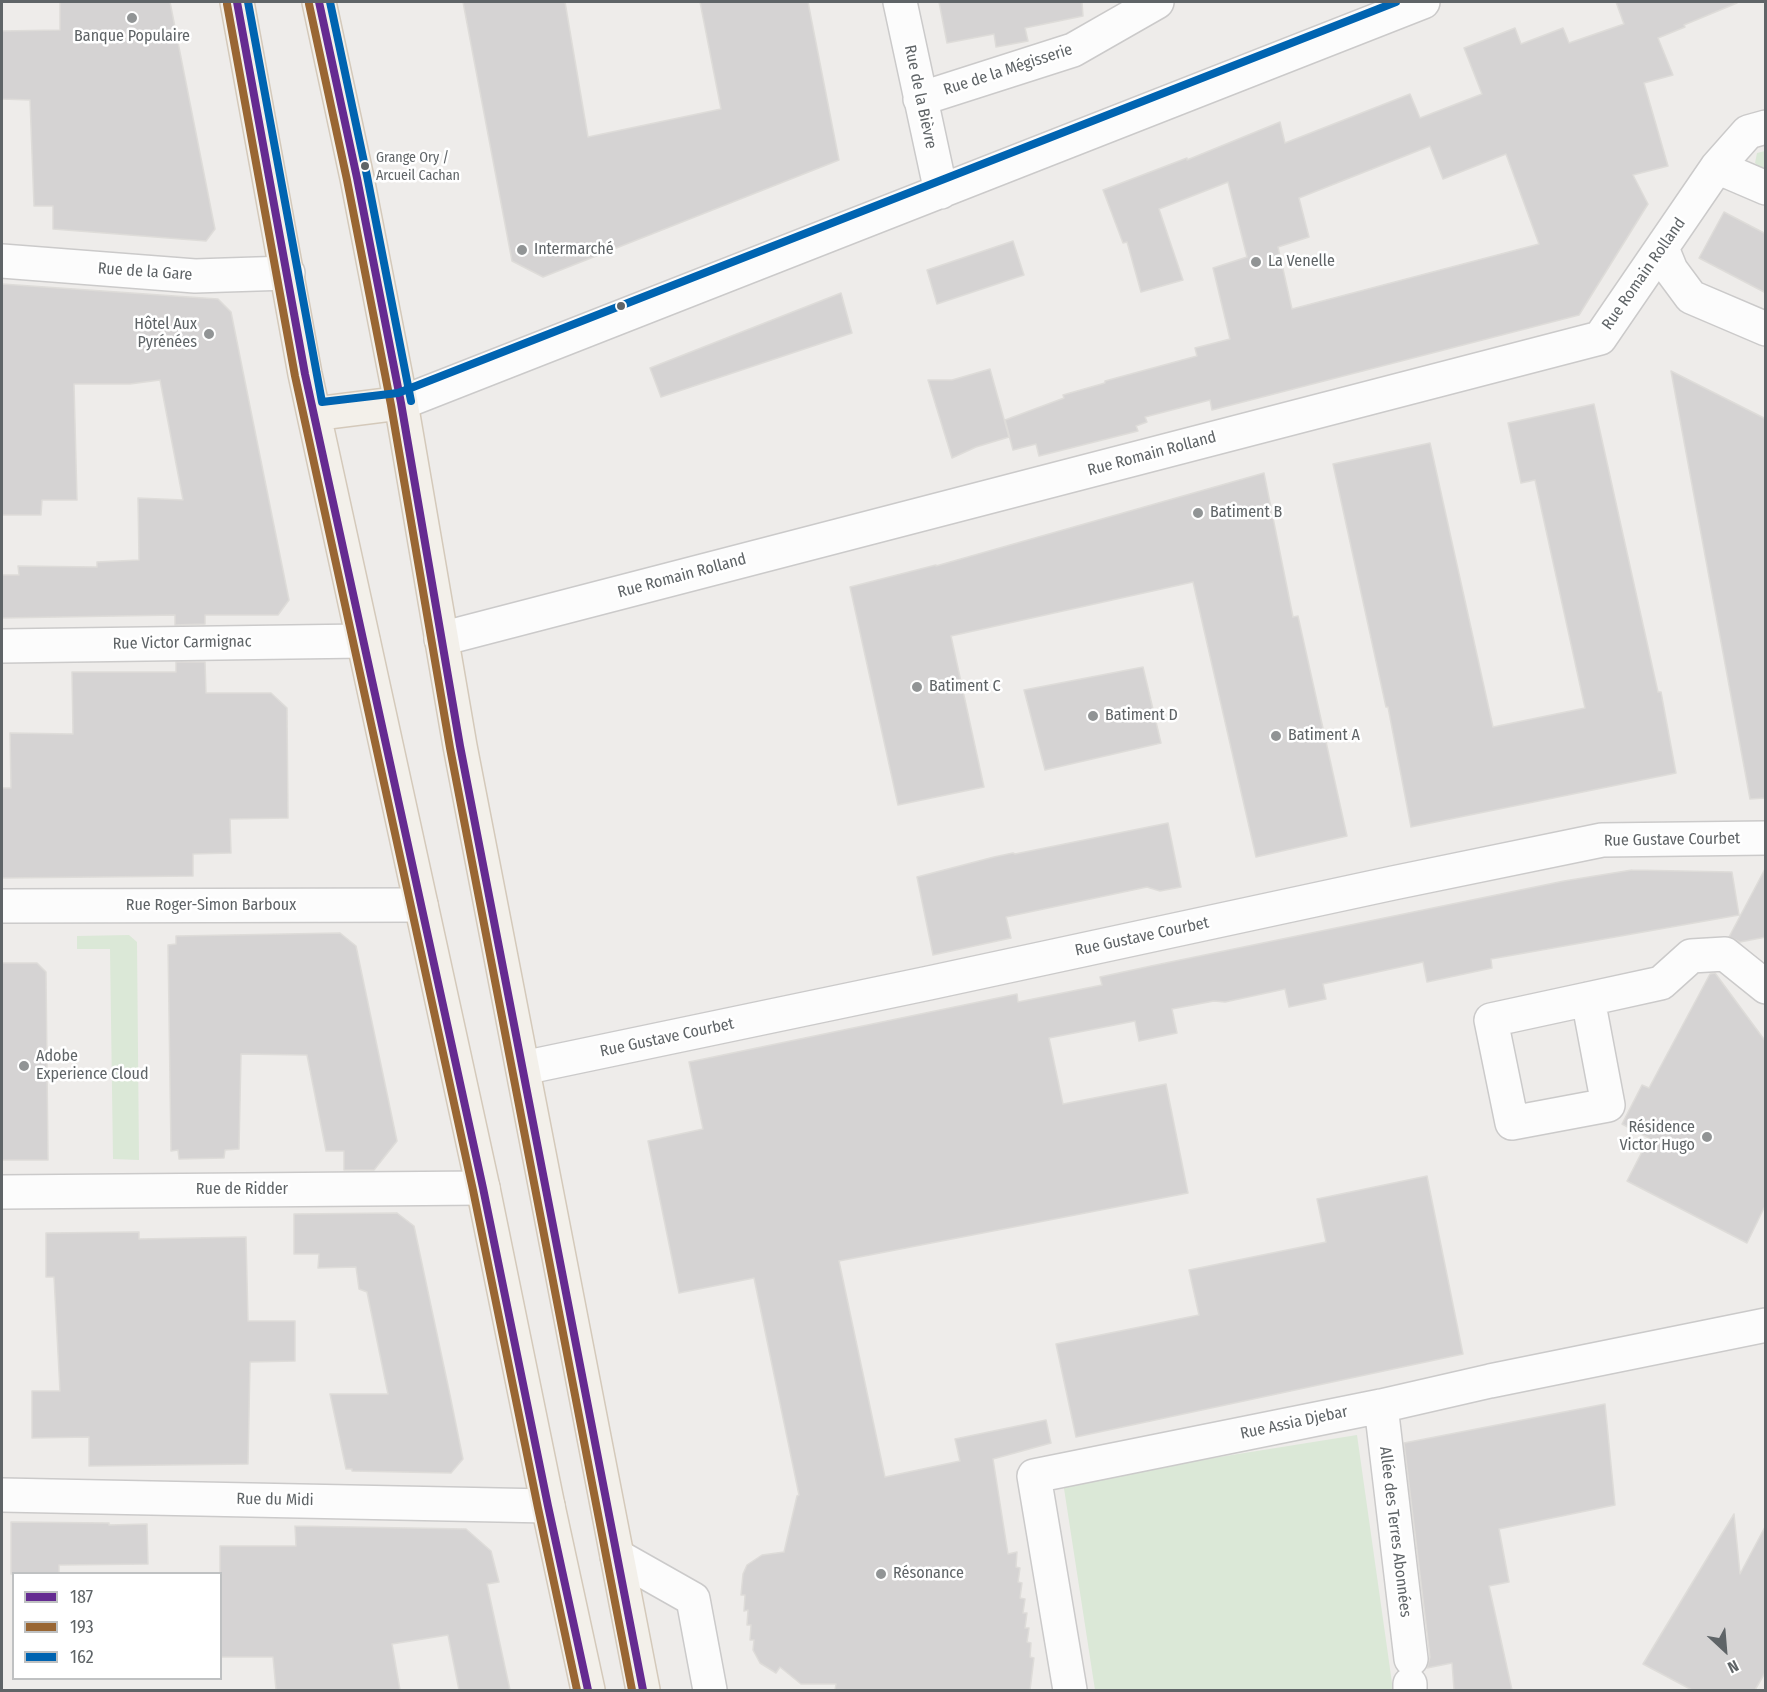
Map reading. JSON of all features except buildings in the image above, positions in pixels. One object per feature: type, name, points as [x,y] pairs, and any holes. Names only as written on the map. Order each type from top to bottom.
[{"type":"main road","points":[[237,2],[305,374],[483,1188],[588,1690]]},
{"type":"main road","points":[[319,2],[357,178],[401,403],[460,746],[643,1690]]},
{"type":"main road","points":[[314,414],[401,403]]},
{"type":"street","name":"Rue de la Bièvre","points":[[900,2],[941,192]]},
{"type":"street","name":"Rue de la Mégisserie","points":[[920,99],[1073,50],[1157,2]]},
{"type":"street","points":[[401,403],[1423,2]]},
{"type":"street","name":"Rue Romain Rolland","points":[[441,639],[1600,338],[1717,166],[1748,132],[1766,127]]},
{"type":"street","points":[[1717,166],[1766,188]]},
{"type":"street","points":[[1662,248],[1671,270],[1691,297],[1766,328]]},
{"type":"street","name":"Rue de la Gare","points":[[2,261],[195,276],[288,273]]},
{"type":"street","name":"Rue Victor Carmignac","points":[[2,645],[363,641]]},
{"type":"street","name":"Rue Gustave Courbet","points":[[522,1068],[1602,840],[1766,838]]},
{"type":"street","name":"Rue Roger-Simon Barboux","points":[[2,906],[421,905]]},
{"type":"street","points":[[1588,999],[1661,983],[1691,956],[1725,954],[1766,987]]},
{"type":"street","name":"Rue de Ridder","points":[[2,1192],[483,1188]]},
{"type":"street","name":"Rue Assia Djebar","points":[[1070,1690],[1034,1476],[1766,1325]]},
{"type":"street","name":"Allée des Terres Abonnées","points":[[1381,1406],[1410,1678]]},
{"type":"street","name":"Rue du Midi","points":[[2,1495],[548,1506]]},
{"type":"street","points":[[617,1556],[693,1599],[710,1690]]},
{"type":"green space","points":[[1765,151],[1765,172],[1755,163],[1757,153]]},
{"type":"green space","points":[[129,935],[137,942],[139,1160],[113,1159],[110,949],[77,949],[77,936]]},
{"type":"green space","points":[[1357,1435],[1393,1690],[1095,1690],[1063,1482]]},
{"type":"transit line","name":"187","points":[[237,2],[305,374],[483,1188],[588,1690]]},
{"type":"transit line","name":"162","points":[[248,2],[322,402],[398,393],[1396,2]]},
{"type":"transit line","name":"187","points":[[319,2],[357,178],[401,403],[460,746],[643,1690]]},
{"type":"transit line","name":"162","points":[[330,2],[411,401]]},
{"type":"transit line","name":"193","points":[[227,4],[295,376],[473,1190],[577,1690]]},
{"type":"transit line","name":"193","points":[[309,4],[347,180],[391,405],[450,748],[632,1690]]},
{"type":"place","name":"Banque Populaire","points":[[132,18]]},
{"type":"place","name":"Grange Ory / Arcueil Cachan","points":[[365,166]]},
{"type":"place","name":"Intermarché","points":[[522,250]]},
{"type":"place","name":"La Venelle","points":[[1256,262]]},
{"type":"place","name":"Hôtel Aux Pyrénées","points":[[209,334]]},
{"type":"place","name":"Batiment B","points":[[1198,513]]},
{"type":"place","name":"Batiment C","points":[[917,687]]},
{"type":"place","name":"Batiment D","points":[[1093,716]]},
{"type":"place","name":"Batiment A","points":[[1276,736]]},
{"type":"place","name":"Adobe Experience Cloud","points":[[24,1066]]},
{"type":"place","name":"Résidence Victor Hugo","points":[[1707,1137]]},
{"type":"place","name":"Résonance","points":[[881,1574]]}]
